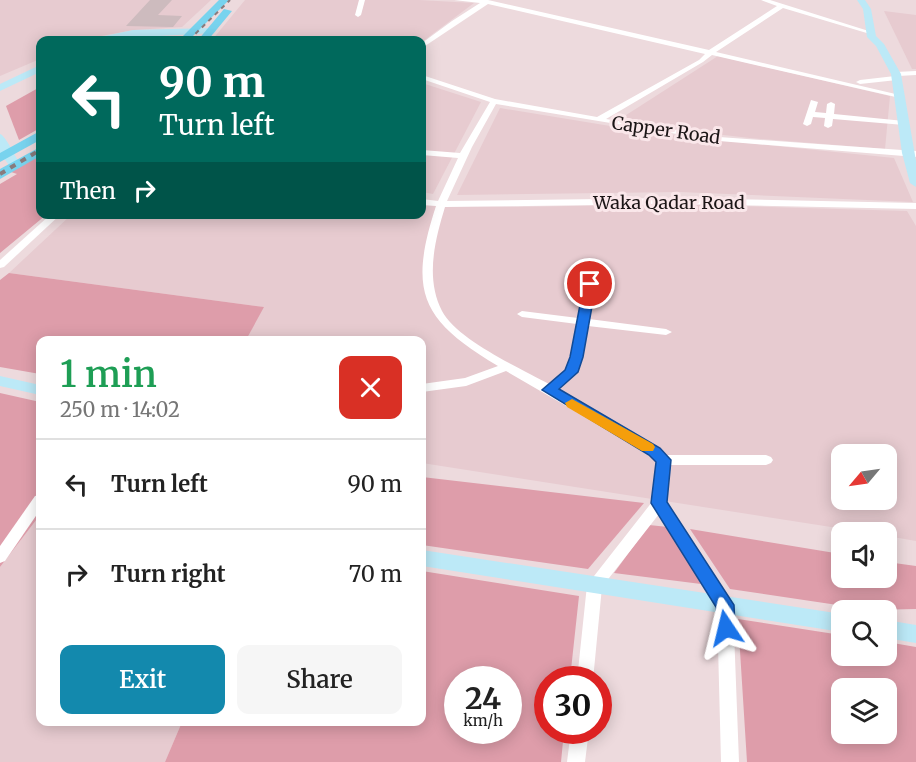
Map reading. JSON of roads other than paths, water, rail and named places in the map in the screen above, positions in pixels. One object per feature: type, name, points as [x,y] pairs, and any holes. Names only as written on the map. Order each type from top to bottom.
[{"type":"main road","points":[[189,35],[224,0]]},
{"type":"main road","points":[[207,36],[236,0]]},
{"type":"main road","points":[[3,156],[36,137]]},
{"type":"main road","points":[[0,174],[36,153]]},
{"type":"street","points":[[358,15],[362,0]]},
{"type":"street","points":[[457,0],[490,1],[900,96]]},
{"type":"street","points":[[764,0],[835,22],[872,35],[878,40],[889,65],[897,76],[916,183]]},
{"type":"street","points":[[861,0],[867,9],[872,35]]},
{"type":"street","points":[[867,9],[873,6],[872,0]]},
{"type":"street","points":[[426,43],[454,22],[490,1]]},
{"type":"street","points":[[598,120],[700,61],[782,6]]},
{"type":"street","points":[[115,36],[133,33],[207,36]]},
{"type":"street","points":[[156,36],[189,35]]},
{"type":"street","points":[[0,82],[36,65]]},
{"type":"street","points":[[0,88],[36,70]]},
{"type":"street","points":[[847,83],[916,73]]},
{"type":"street","name":"Capper Road","points":[[426,78],[494,101],[719,139],[912,153]]},
{"type":"street","points":[[494,101],[462,156],[431,232],[428,252],[428,284],[437,311],[451,329],[507,366],[654,451],[663,460],[766,460]]},
{"type":"street","points":[[807,124],[814,102]]},
{"type":"street","points":[[828,126],[831,104]]},
{"type":"street","points":[[810,114],[904,123]]},
{"type":"street","points":[[0,137],[3,156],[15,165]]},
{"type":"street","points":[[426,152],[462,156]]},
{"type":"street","name":"Waka Qadar Road","points":[[426,202],[674,201],[916,206]]},
{"type":"street","points":[[0,266],[52,219]]},
{"type":"street","points":[[549,390],[571,372],[577,357],[590,284]]},
{"type":"street","points":[[522,314],[666,332]]},
{"type":"street","points":[[426,388],[448,387],[479,380],[507,366]]},
{"type":"street","points":[[0,381],[36,389]]},
{"type":"street","points":[[586,666],[595,585],[659,503],[663,460]]},
{"type":"street","points":[[659,503],[725,605],[730,762]]},
{"type":"street","points":[[0,557],[36,506]]},
{"type":"street","points":[[426,559],[831,621]]},
{"type":"street","points":[[897,631],[916,634]]},
{"type":"street","points":[[576,762],[578,744]]},
{"type":"railway","points":[[193,36],[230,0]]},
{"type":"railway","points":[[0,174],[36,152]]}]
